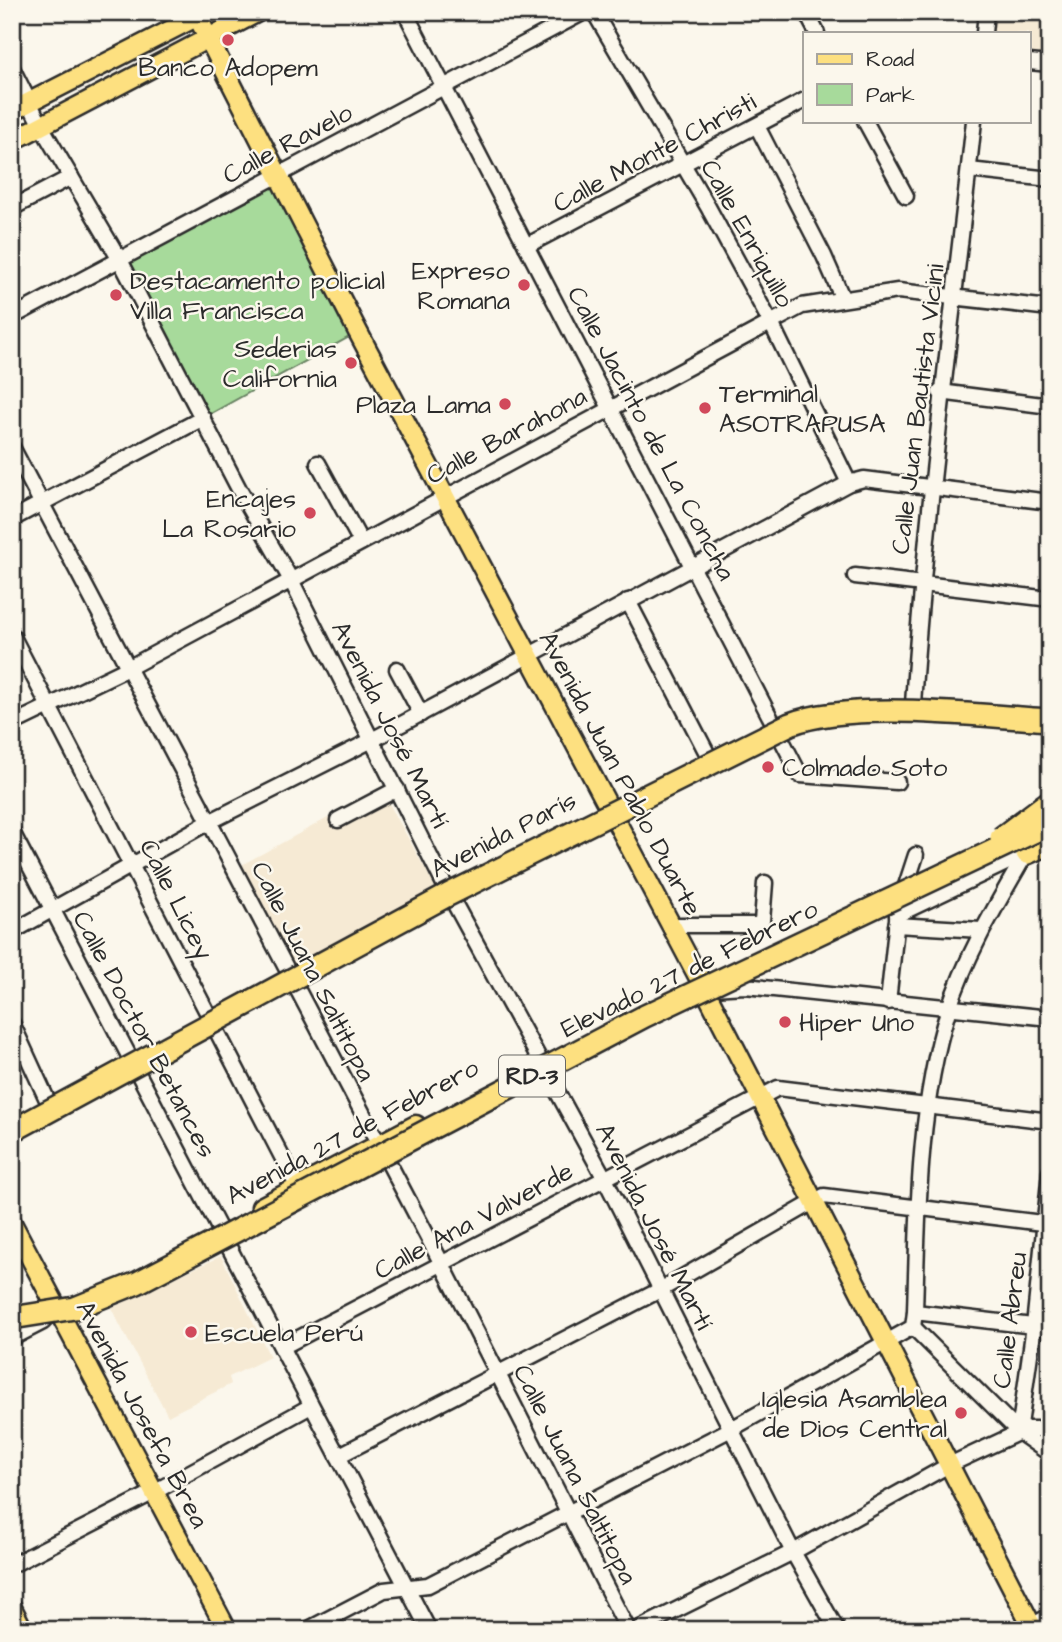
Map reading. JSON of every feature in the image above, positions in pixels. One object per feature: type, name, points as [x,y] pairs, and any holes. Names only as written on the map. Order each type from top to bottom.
[{"type":"highway","points":[[12,1128],[448,895],[790,724],[823,715],[860,713],[1050,720]]},
{"type":"highway","points":[[972,861],[1050,801]]},
{"type":"highway","points":[[1027,853],[1049,837]]},
{"type":"highway","name":"Elevado 27 de Febrero","points":[[12,1318],[75,1308],[137,1283],[645,1016],[972,861],[1049,837]]},
{"type":"main road","points":[[12,141],[258,12]]},
{"type":"main road","points":[[20,106],[200,14]]},
{"type":"main road","name":"Avenida Juan Pablo Duarte","points":[[200,14],[208,38],[277,175],[759,1095],[811,1202],[949,1465],[1029,1628]]},
{"type":"main road","name":"Avenida París","points":[[12,1128],[291,978],[447,890],[799,714],[828,707],[913,704],[1050,711]]},
{"type":"main road","name":"Avenida 27 de Febrero","points":[[12,1308],[53,1315],[106,1290],[222,1231],[298,1186],[541,1061],[908,885],[1050,812]]},
{"type":"main road","name":"Avenida Josefa Brea","points":[[12,1223],[53,1315],[154,1492],[227,1630]]},
{"type":"main road","points":[[12,1325],[53,1315]]},
{"type":"main road","points":[[12,1608],[23,1630]]},
{"type":"street","name":"Calle Jacinto de La Concha","points":[[407,12],[442,89],[608,408],[695,568],[800,775],[897,782]]},
{"type":"street","points":[[806,12],[816,32]]},
{"type":"street","points":[[984,32],[985,12]]},
{"type":"street","name":"Calle Ravelo","points":[[12,317],[585,13]]},
{"type":"street","name":"Calle Enriquillo","points":[[585,13],[683,165],[772,325],[849,484]]},
{"type":"street","points":[[1030,62],[1050,64]]},
{"type":"street","name":"Avenida José Martí","points":[[12,68],[20,106],[41,126],[120,260],[290,580],[447,890],[605,1179],[733,1428],[793,1552],[837,1630]]},
{"type":"street","name":"Calle Monte Christi","points":[[526,246],[803,101]]},
{"type":"street","points":[[866,122],[906,196]]},
{"type":"street","name":"Calle Juan Bautista Vicini","points":[[913,704],[921,584],[940,392],[956,298],[974,122]]},
{"type":"street","points":[[757,126],[842,298]]},
{"type":"street","points":[[969,170],[1050,179]]},
{"type":"street","points":[[12,208],[71,177]]},
{"type":"street","name":"Calle Barahona","points":[[12,724],[128,668],[608,408],[772,325],[802,306],[898,291],[1050,308]]},
{"type":"street","points":[[940,392],[1050,406]]},
{"type":"street","points":[[12,519],[203,418]]},
{"type":"street","name":"Calle Juana Saltitopa","points":[[12,447],[442,1264],[628,1630]]},
{"type":"street","points":[[318,463],[361,542]]},
{"type":"street","points":[[12,932],[209,822],[372,740],[849,484],[864,479],[1050,502]]},
{"type":"street","points":[[855,576],[1050,599]]},
{"type":"street","points":[[628,601],[709,757]]},
{"type":"street","name":"Calle Licey","points":[[12,635],[298,1186]]},
{"type":"street","points":[[397,670],[421,714]]},
{"type":"street","points":[[338,820],[397,789]]},
{"type":"street","points":[[913,1327],[926,1105],[949,1009],[981,930],[1050,812]]},
{"type":"street","name":"Calle Doctor Betances","points":[[12,832],[130,1063],[222,1231],[429,1630]]},
{"type":"street","points":[[896,920],[1027,853]]},
{"type":"street","points":[[888,1002],[896,920],[901,896],[908,885],[916,855]]},
{"type":"street","points":[[671,925],[757,925],[762,921],[765,884]]},
{"type":"street","points":[[896,920],[981,930]]},
{"type":"street","points":[[702,985],[745,986],[1050,1018]]},
{"type":"street","points":[[12,1023],[50,1106]]},
{"type":"street","name":"Calle Ana Valverde","points":[[282,1347],[605,1179],[759,1095],[778,1088],[1050,1121]]},
{"type":"street","name":"Calle Abreu","points":[[1019,1432],[1047,1224],[1050,1172]]},
{"type":"street","points":[[338,1456],[660,1290],[824,1196],[1047,1224]]},
{"type":"street","points":[[915,1312],[1050,1328]]},
{"type":"street","points":[[12,1338],[53,1315]]},
{"type":"street","points":[[307,1630],[384,1590],[428,1585],[733,1428],[913,1327]]},
{"type":"street","points":[[913,1327],[1019,1432],[1050,1454]]},
{"type":"street","points":[[12,1565],[154,1492],[311,1406]]},
{"type":"street","points":[[636,1630],[793,1552],[949,1465],[1033,1427],[1050,1429]]},
{"type":"street","points":[[1029,1628],[1050,1616]]},
{"type":"shaded area","points":[[991,12],[1050,12],[1050,56],[1030,54],[1030,32],[989,32]]},
{"type":"shaded area","points":[[381,789],[438,892],[291,973],[234,869]]},
{"type":"shaded area","name":"Escuela Perú","points":[[221,1256],[270,1357],[229,1377],[231,1384],[168,1416],[111,1308]]},
{"type":"green space","points":[[277,175],[358,332],[203,418],[120,260]]},
{"type":"place","name":"Banco Adopem","points":[[228,40]]},
{"type":"place","name":"Expreso Romana","points":[[524,285]]},
{"type":"place","name":"Destacamento policial Villa Francisca","points":[[116,295]]},
{"type":"place","name":"Sederias California","points":[[351,363]]},
{"type":"place","name":"Plaza Lama","points":[[505,404]]},
{"type":"place","name":"Terminal ASOTRAPUSA","points":[[705,408]]},
{"type":"place","name":"Encajes La Rosario","points":[[310,513]]},
{"type":"place","name":"Colmado Soto","points":[[768,767]]},
{"type":"place","name":"Hiper Uno","points":[[785,1022]]},
{"type":"place","name":"Escuela Perú","points":[[191,1332]]},
{"type":"place","name":"Iglesia Asamblea de Dios Central","points":[[961,1413]]}]
